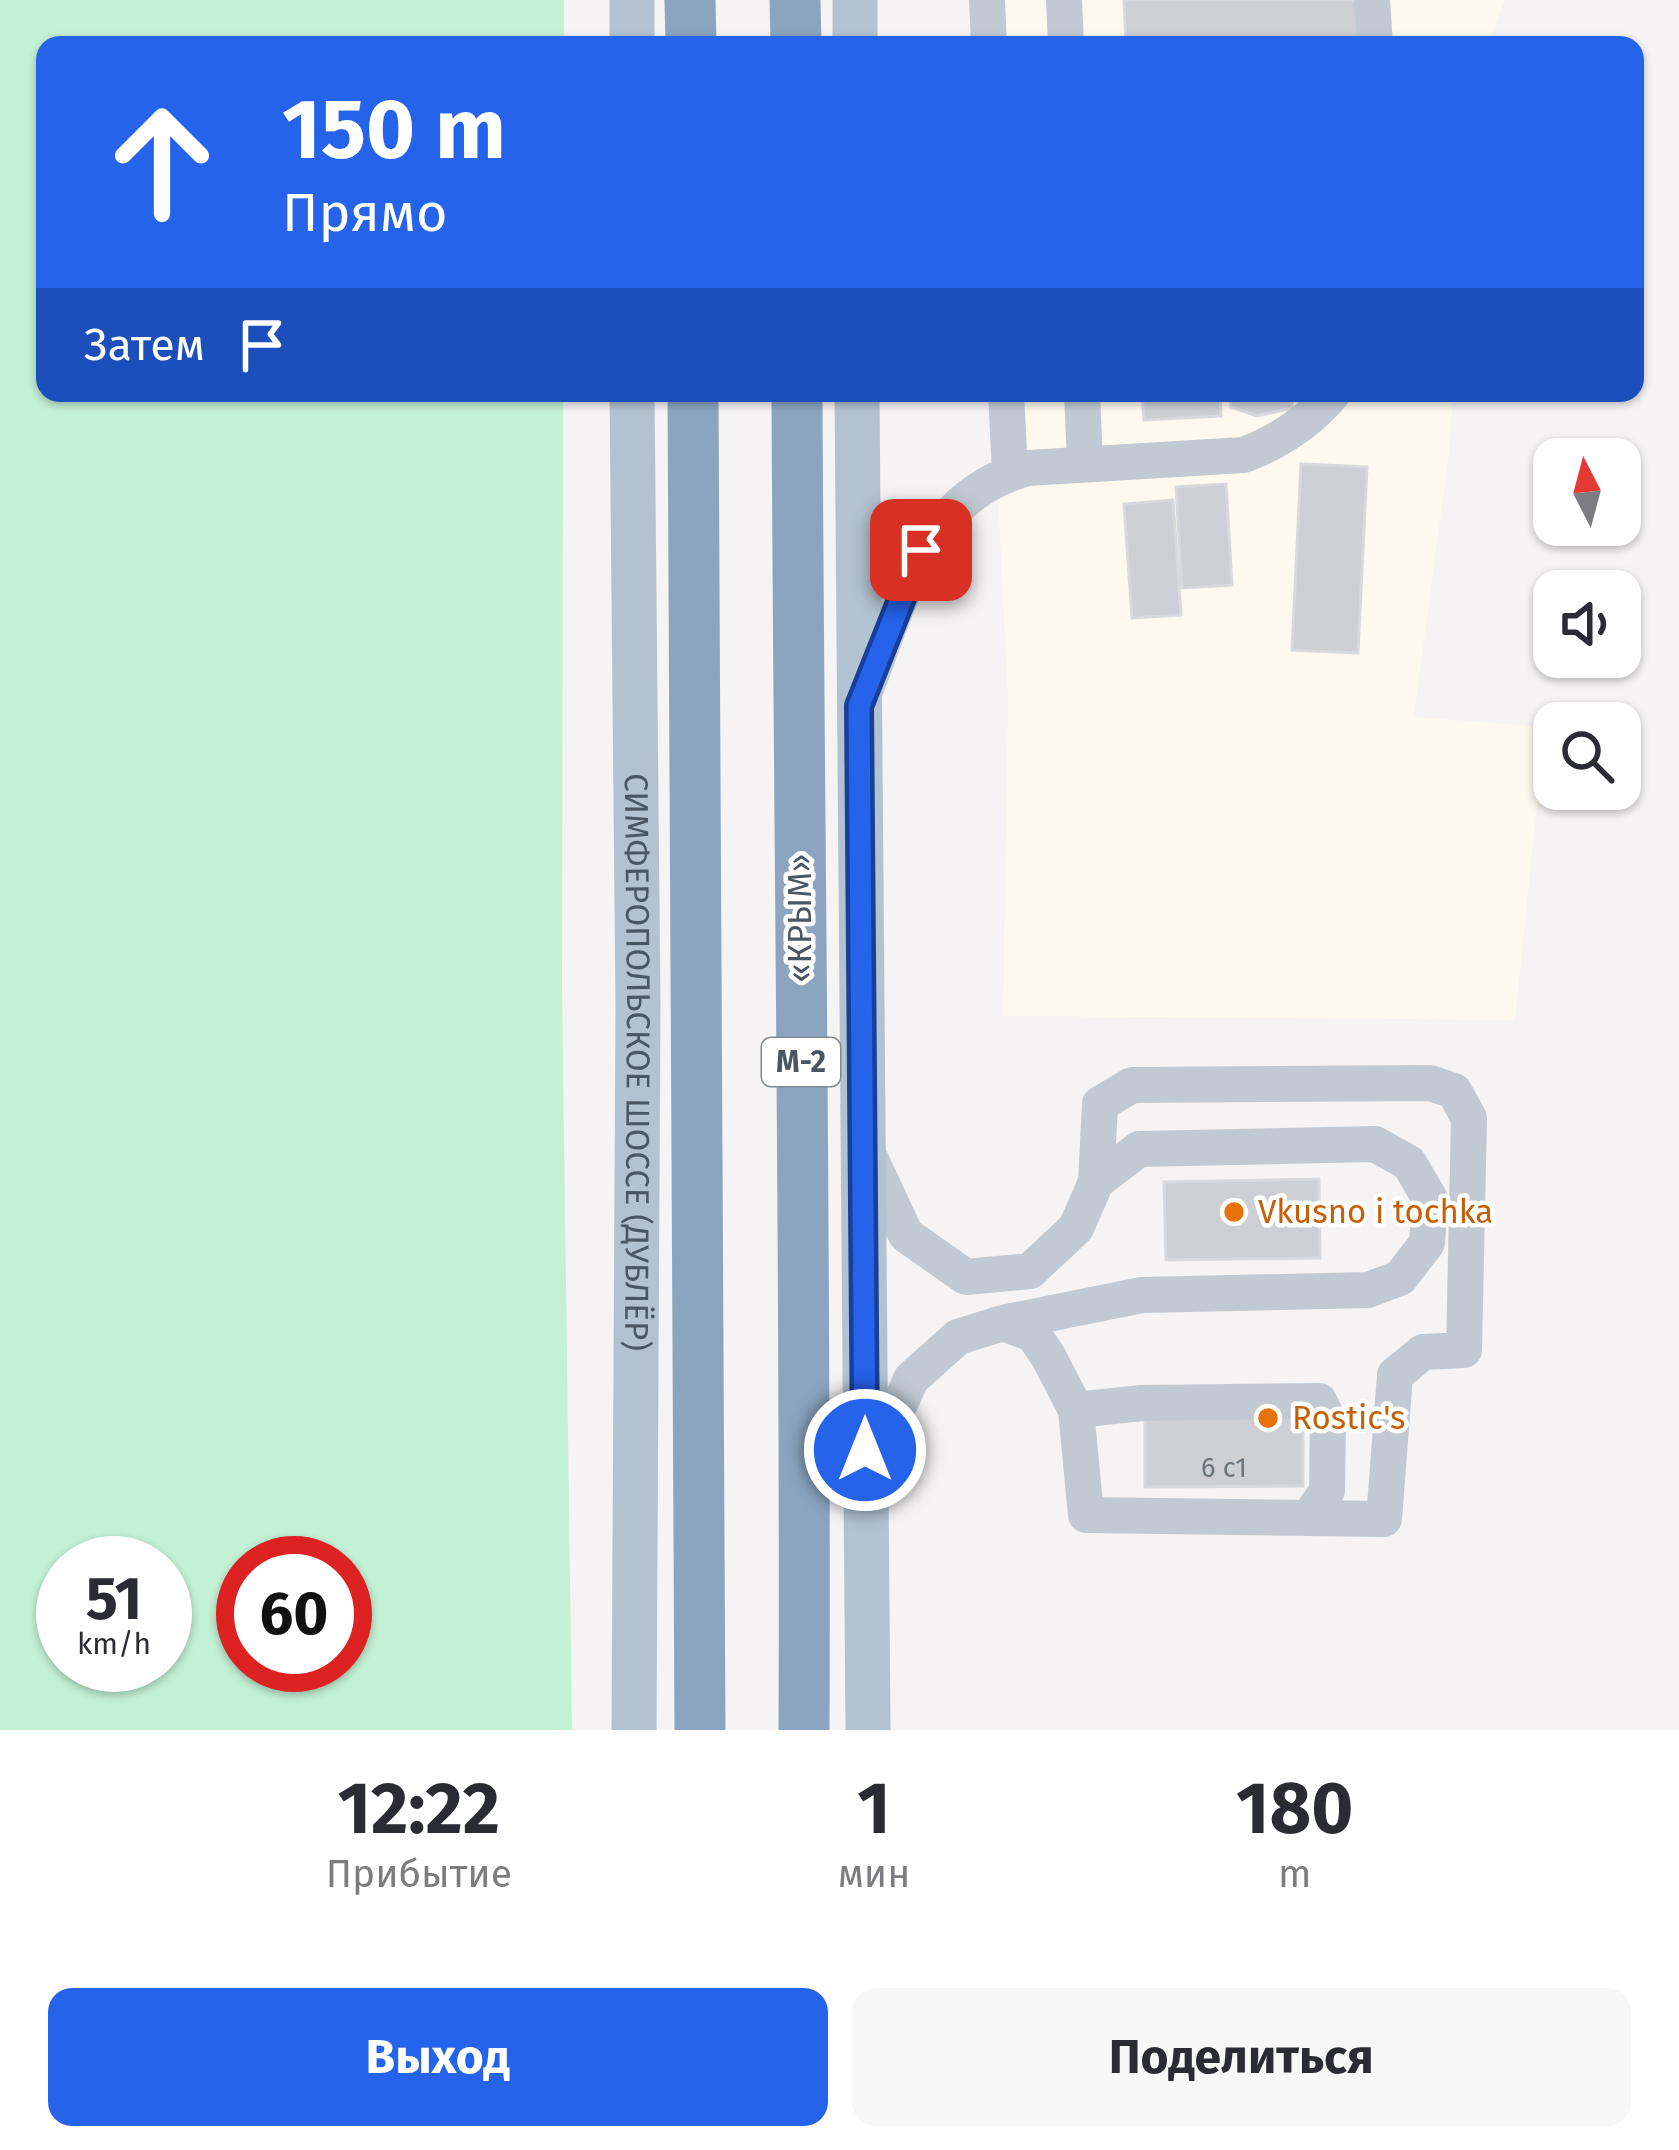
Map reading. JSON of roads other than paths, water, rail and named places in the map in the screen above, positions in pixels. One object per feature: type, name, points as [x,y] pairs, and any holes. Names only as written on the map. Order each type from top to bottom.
[{"type":"highway","points":[[690,0],[691,36]]},
{"type":"highway","points":[[795,0],[796,36]]},
{"type":"highway","points":[[693,402],[700,1730]]},
{"type":"highway","name":"«КРЫМ»","points":[[797,402],[806,1376],[804,1730]]},
{"type":"main road","points":[[630,36],[632,0]]},
{"type":"main road","points":[[855,0],[855,36]]},
{"type":"main road","name":"СИМФЕРОПОЛЬСКОЕ ШОССЕ (ДУБЛЁР)","points":[[632,402],[638,1005],[634,1730]]},
{"type":"main road","points":[[857,402],[868,1730]]},
{"type":"lane","points":[[619,0],[627,36]]},
{"type":"lane","points":[[869,36],[876,0]]},
{"type":"lane","points":[[987,0],[989,36]]},
{"type":"lane","points":[[1064,0],[1066,36]]},
{"type":"lane","points":[[1372,0],[1374,36]]},
{"type":"lane","points":[[1006,402],[1010,472]]},
{"type":"lane","points":[[1082,402],[1085,464]]},
{"type":"lane","points":[[859,706],[921,550],[952,510],[989,483],[1028,468],[1244,454],[1294,430],[1327,402]]},
{"type":"lane","points":[[862,1141],[905,1235],[966,1277],[1030,1270],[1076,1228],[1096,1182],[1100,1104],[1132,1085],[1430,1083],[1454,1091],[1469,1118],[1464,1350],[1423,1352],[1395,1375],[1384,1520],[1086,1515],[1076,1410],[1033,1334],[1003,1323]]},
{"type":"lane","points":[[864,1484],[911,1379],[958,1337],[1003,1323],[1142,1295],[1368,1290],[1400,1278],[1427,1244],[1430,1199],[1409,1163],[1375,1144],[1139,1150],[1096,1182]]},
{"type":"lane","points":[[1076,1410],[1142,1403],[1319,1401],[1328,1420],[1327,1491],[1308,1518]]},
{"type":"place","name":"Vkusno i tochka","points":[[1234,1212]]},
{"type":"place","name":"Rostic's","points":[[1268,1418]]}]
